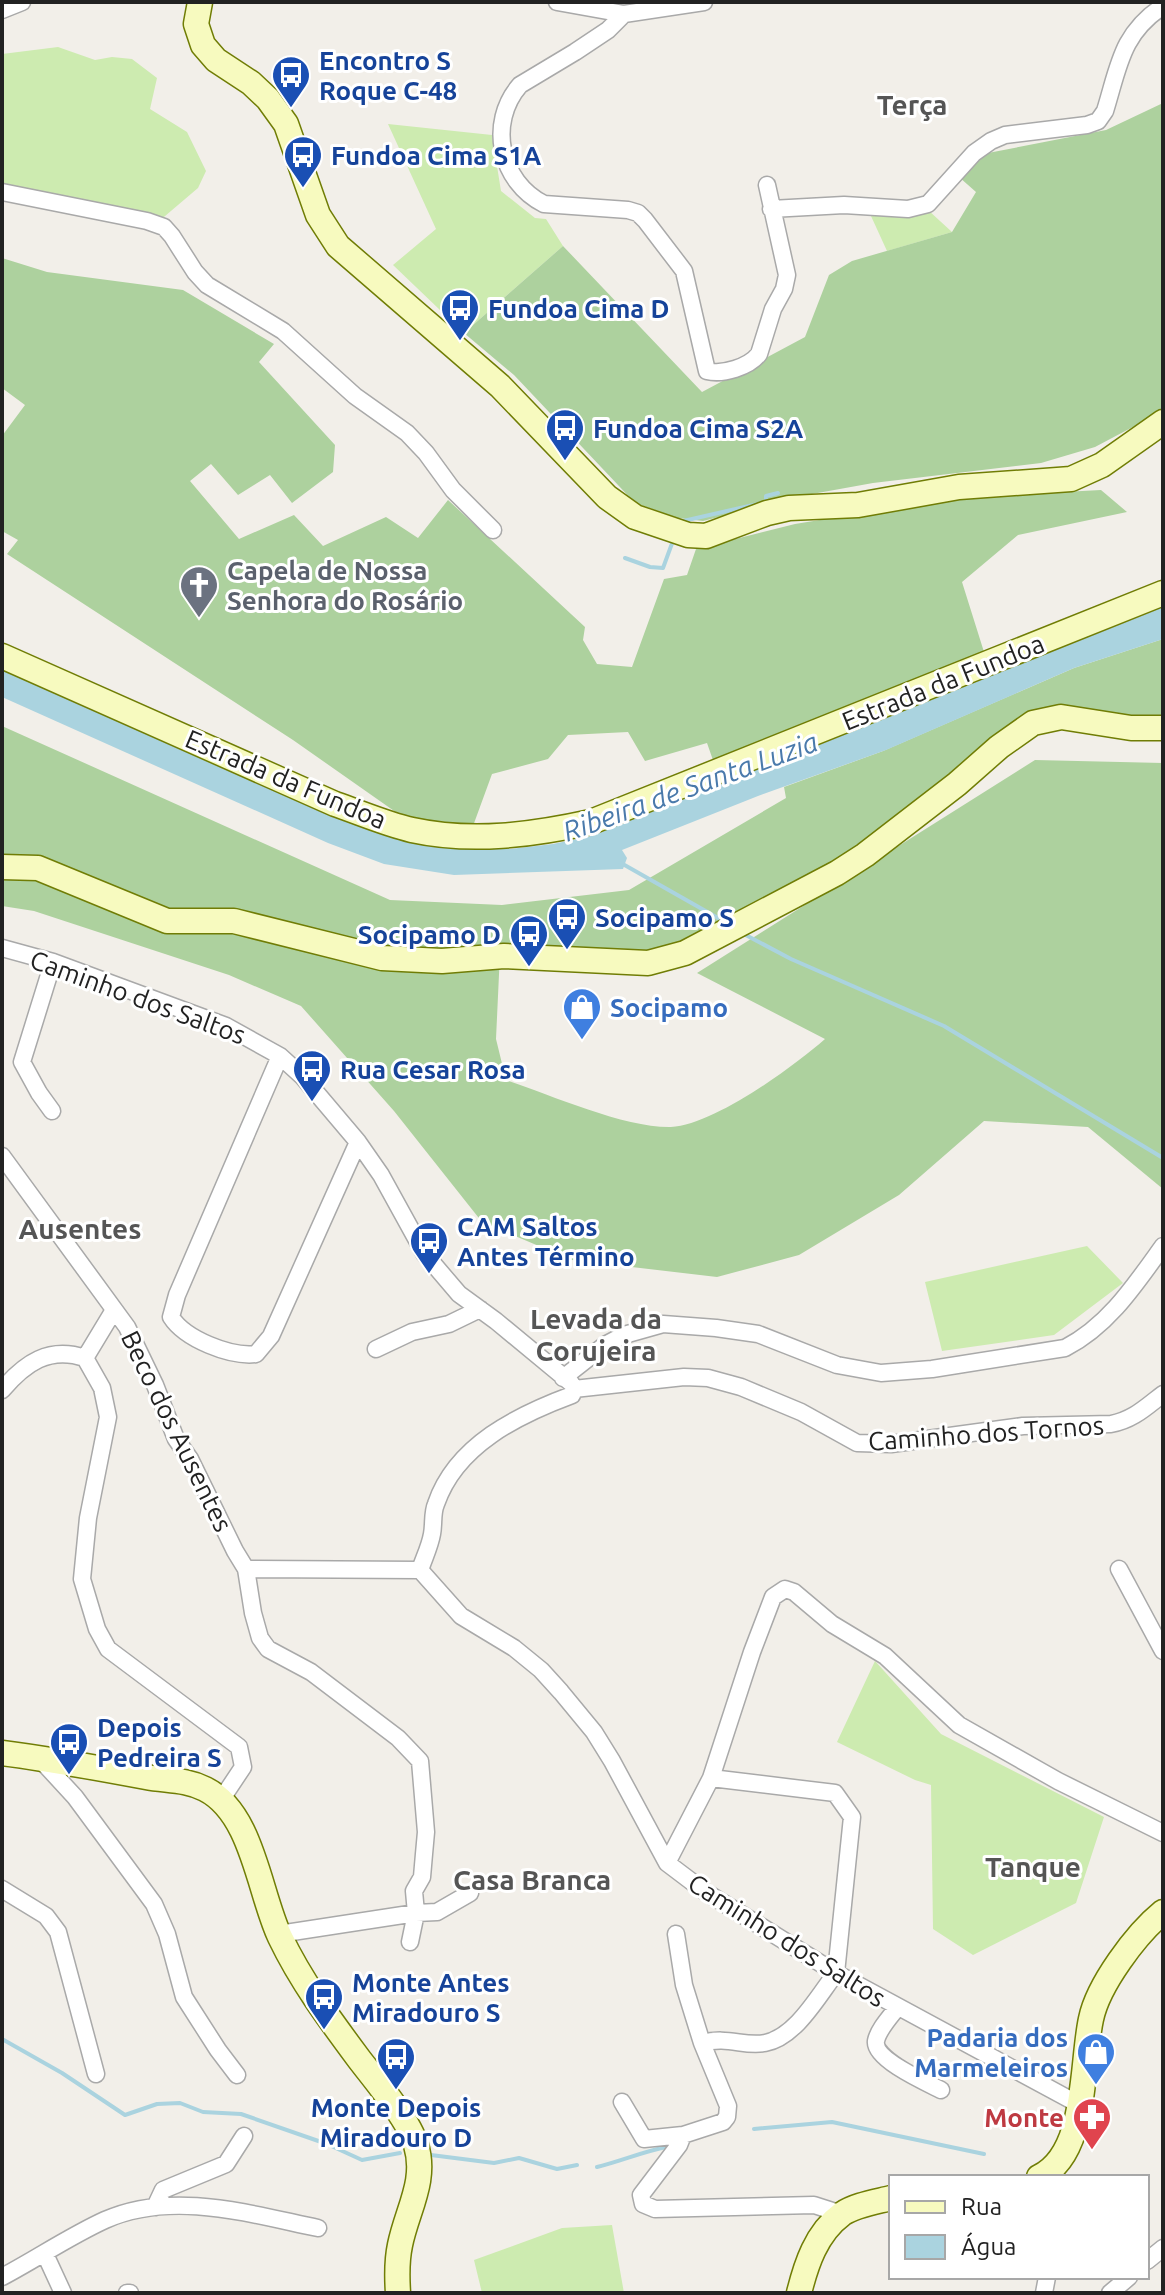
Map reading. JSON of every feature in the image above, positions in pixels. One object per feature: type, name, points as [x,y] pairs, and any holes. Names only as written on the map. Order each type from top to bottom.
[{"type":"main road","points":[[200,2],[196,24],[203,45],[216,60],[251,83],[268,99],[286,124],[318,215],[338,246],[500,386],[607,497],[635,517],[688,535],[706,536],[789,508],[858,505],[959,487],[1071,479],[1102,465],[1163,422]]},
{"type":"main road","name":"Estrada da Fundoa","points":[[2,656],[335,804],[414,830],[463,837],[503,837],[591,822],[1163,593]]},
{"type":"main road","points":[[2,867],[38,868],[167,921],[234,921],[382,958],[442,961],[504,956],[648,963],[685,953],[837,873],[865,855],[1033,723],[1061,717],[1131,728],[1163,728]]},
{"type":"main road","points":[[2,1753],[150,1778],[184,1780],[206,1789],[221,1800],[246,1840],[279,1934],[319,2005],[376,2081],[416,2142],[420,2170],[417,2192],[400,2247],[398,2293]]},
{"type":"main road","points":[[1046,2175],[1071,2139],[1080,2105],[1091,2019],[1098,1997],[1131,1947],[1163,1912]]},
{"type":"main road","points":[[799,2293],[807,2261],[823,2235],[842,2214],[889,2199]]},
{"type":"street","points":[[2,10],[22,2]]},
{"type":"street","points":[[557,2],[624,14],[704,2]]},
{"type":"street","points":[[771,209],[844,205],[908,209],[928,204],[974,153],[991,141],[1005,135],[1098,121],[1105,111],[1130,38],[1143,19],[1163,6]]},
{"type":"street","points":[[624,14],[608,30],[520,85],[513,93],[507,106],[502,142],[508,171],[532,198],[544,204],[638,213],[684,271],[707,371],[715,373],[754,360],[784,289],[787,275],[767,185]]},
{"type":"street","points":[[2,192],[164,227],[207,285],[283,331],[355,396],[407,433],[453,490],[493,530]]},
{"type":"street","name":"Caminho dos Saltos","points":[[2,948],[53,962],[226,1026],[280,1056],[303,1077],[358,1142],[381,1175],[424,1253],[459,1294],[568,1383]]},
{"type":"street","points":[[52,1111],[22,1062],[53,962]]},
{"type":"street","points":[[280,1056],[177,1295],[171,1317],[178,1329],[233,1354],[256,1354],[264,1346],[358,1142]]},
{"type":"street","name":"Beco dos Ausentes","points":[[2,1156],[127,1327],[155,1385],[176,1439],[190,1459],[246,1569],[260,1638],[268,1649],[311,1672],[398,1738],[420,1761],[426,1832],[422,1877],[414,1891],[416,1913],[410,1942]]},
{"type":"street","points":[[246,1569],[420,1570],[432,1535],[434,1507],[446,1480],[458,1465],[496,1431],[572,1395],[568,1383],[605,1345],[624,1335],[663,1324],[758,1334],[837,1365],[881,1373],[932,1369],[1065,1348],[1105,1320],[1163,1246]]},
{"type":"street","points":[[376,1349],[412,1332],[449,1324],[480,1309]]},
{"type":"street","points":[[85,1358],[114,1310]]},
{"type":"street","points":[[2,1390],[33,1360],[48,1354],[71,1353],[85,1358],[102,1388],[108,1417],[84,1552],[82,1579],[87,1602],[108,1649],[239,1747],[243,1767],[221,1800]]},
{"type":"street","name":"Caminho dos Tornos","points":[[568,1383],[708,1378],[741,1387],[801,1412],[857,1443],[891,1444],[1023,1426],[1124,1422],[1163,1394]]},
{"type":"street","points":[[1119,1569],[1163,1651]]},
{"type":"street","name":"Caminho dos Saltos","points":[[420,1570],[461,1616],[514,1648],[561,1692],[594,1732],[612,1761],[667,1863],[704,1891],[836,1973],[1080,2105]]},
{"type":"street","points":[[667,1863],[711,1778],[752,1652],[777,1592],[785,1589],[794,1592],[832,1624],[885,1656],[959,1725],[1058,1781],[1163,1833]]},
{"type":"street","points":[[39,1758],[75,1797],[154,1904],[167,1934],[184,1997],[237,2075]]},
{"type":"street","points":[[702,2043],[724,2039],[764,2043],[783,2035],[836,1973],[852,1817],[835,1793],[711,1778]]},
{"type":"street","points":[[2,1889],[46,1916],[58,1932],[96,2074]]},
{"type":"street","points":[[279,1934],[437,1912],[470,1893]]},
{"type":"street","points":[[622,2102],[644,2139],[683,2135],[723,2122],[727,2117],[728,2106],[702,2043],[684,1985],[676,1934]]},
{"type":"street","points":[[897,2008],[877,2038],[876,2047],[901,2068],[941,2090]]},
{"type":"street","points":[[683,2135],[679,2145],[641,2195],[643,2204],[655,2209],[814,2205],[842,2214]]},
{"type":"street","points":[[155,2207],[163,2190],[226,2164],[244,2136]]},
{"type":"street","points":[[2,2277],[106,2219],[155,2207],[215,2207],[318,2228]]},
{"type":"street","points":[[45,2254],[63,2293]]},
{"type":"street","points":[[1110,2293],[1127,2279]]},
{"type":"green space","points":[[58,47],[95,60],[112,57],[132,59],[157,78],[150,109],[187,132],[206,171],[198,188],[158,222],[2,183],[2,54]]},
{"type":"green space","points":[[1163,103],[1163,411],[1095,447],[1041,463],[873,483],[801,496],[703,521],[678,518],[635,503],[514,375],[464,333],[563,246],[702,392],[805,337],[829,275],[852,261],[952,232],[976,192],[959,177],[988,153],[1106,130]]},
{"type":"green space","points":[[388,124],[492,135],[501,191],[535,218],[546,219],[563,246],[464,333],[393,265],[436,229]]},
{"type":"green space","points":[[928,210],[952,232],[887,251],[871,216]]},
{"type":"green space","points":[[2,258],[47,272],[183,290],[274,344],[259,362],[335,445],[333,472],[292,503],[270,475],[238,495],[211,464],[190,481],[239,539],[294,515],[323,546],[386,517],[418,538],[448,500],[585,627],[583,640],[597,664],[632,667],[664,579],[687,575],[696,549],[795,524],[969,497],[1101,490],[1127,512],[1018,535],[962,582],[984,652],[714,763],[707,743],[645,761],[628,732],[568,735],[548,759],[492,774],[473,826],[407,820],[293,740],[7,554],[18,540],[2,531],[2,436],[25,405],[2,388]]},
{"type":"green space","points":[[1163,639],[1163,725],[1062,710],[851,858],[683,942],[620,956],[500,953],[496,1039],[506,1080],[566,1102],[610,1117],[653,1126],[689,1124],[709,1116],[774,1079],[825,1039],[697,973],[1035,760],[1163,763],[1163,1189],[1088,1127],[984,1121],[899,1195],[799,1255],[717,1277],[572,1260],[482,1222],[394,1111],[301,1006],[229,975],[34,911],[2,906],[2,726],[390,900],[502,905],[629,890],[786,798],[784,787],[883,751],[1074,668]]},
{"type":"green space","points":[[1087,1246],[1123,1283],[1054,1335],[942,1351],[925,1282]]},
{"type":"green space","points":[[875,1661],[941,1734],[1104,1817],[1076,1903],[973,1955],[933,1929],[931,1785],[837,1742]]},
{"type":"green space","points":[[612,2225],[624,2293],[482,2293],[474,2260],[562,2228]]},
{"type":"water","points":[[1163,607],[1163,639],[1074,668],[886,750],[622,850],[627,858],[623,869],[454,875],[384,864],[328,843],[2,697],[2,668],[432,843],[510,849],[591,836]]},
{"type":"waterway","points":[[679,522],[766,502],[766,496],[778,493]]},
{"type":"waterway","points":[[625,558],[663,568],[674,538]]},
{"type":"waterway","points":[[621,863],[725,922]]},
{"type":"waterway","points":[[742,933],[791,959],[944,1026],[1163,1158]]},
{"type":"waterway","points":[[2,2039],[62,2073],[125,2115],[157,2104],[180,2103],[203,2112],[241,2114],[327,2144],[362,2160],[400,2153]]},
{"type":"waterway","points":[[754,2129],[832,2122],[984,2154]]},
{"type":"waterway","points":[[597,2167],[666,2147]]},
{"type":"waterway","points":[[431,2155],[494,2163],[519,2158],[557,2169],[577,2165]]},
{"type":"place","name":"Encontro S Roque C-48","points":[[291,109]]},
{"type":"place","name":"Fundoa Cima S1A","points":[[303,189]]},
{"type":"place","name":"Fundoa Cima D","points":[[460,342]]},
{"type":"place","name":"Fundoa Cima S2A","points":[[565,462]]},
{"type":"place","name":"Capela de Nossa Senhora do Rosário","points":[[199,619]]},
{"type":"place","name":"Socipamo S","points":[[567,951]]},
{"type":"place","name":"Socipamo D","points":[[529,968]]},
{"type":"place","name":"Socipamo","points":[[582,1041]]},
{"type":"place","name":"Rua Cesar Rosa","points":[[312,1103]]},
{"type":"place","name":"CAM Saltos Antes Término","points":[[429,1275]]},
{"type":"place","name":"Depois Pedreira S","points":[[69,1776]]},
{"type":"place","name":"Monte Antes Miradouro S","points":[[324,2031]]},
{"type":"place","name":"Padaria dos Marmeleiros","points":[[1096,2086]]},
{"type":"place","name":"Monte Depois Miradouro D","points":[[396,2091]]},
{"type":"place","name":"Monte","points":[[1092,2151]]},
{"type":"district","name":"Terça","points":[[912,104]]},
{"type":"district","name":"Ausentes","points":[[80,1228]]},
{"type":"district","name":"Levada da Corujeira","points":[[596,1334]]},
{"type":"district","name":"Tanque","points":[[1033,1866]]},
{"type":"district","name":"Casa Branca","points":[[532,1879]]},
{"type":"water label","name":"Ribeira de Santa Luzia","points":[[690,786]]}]
